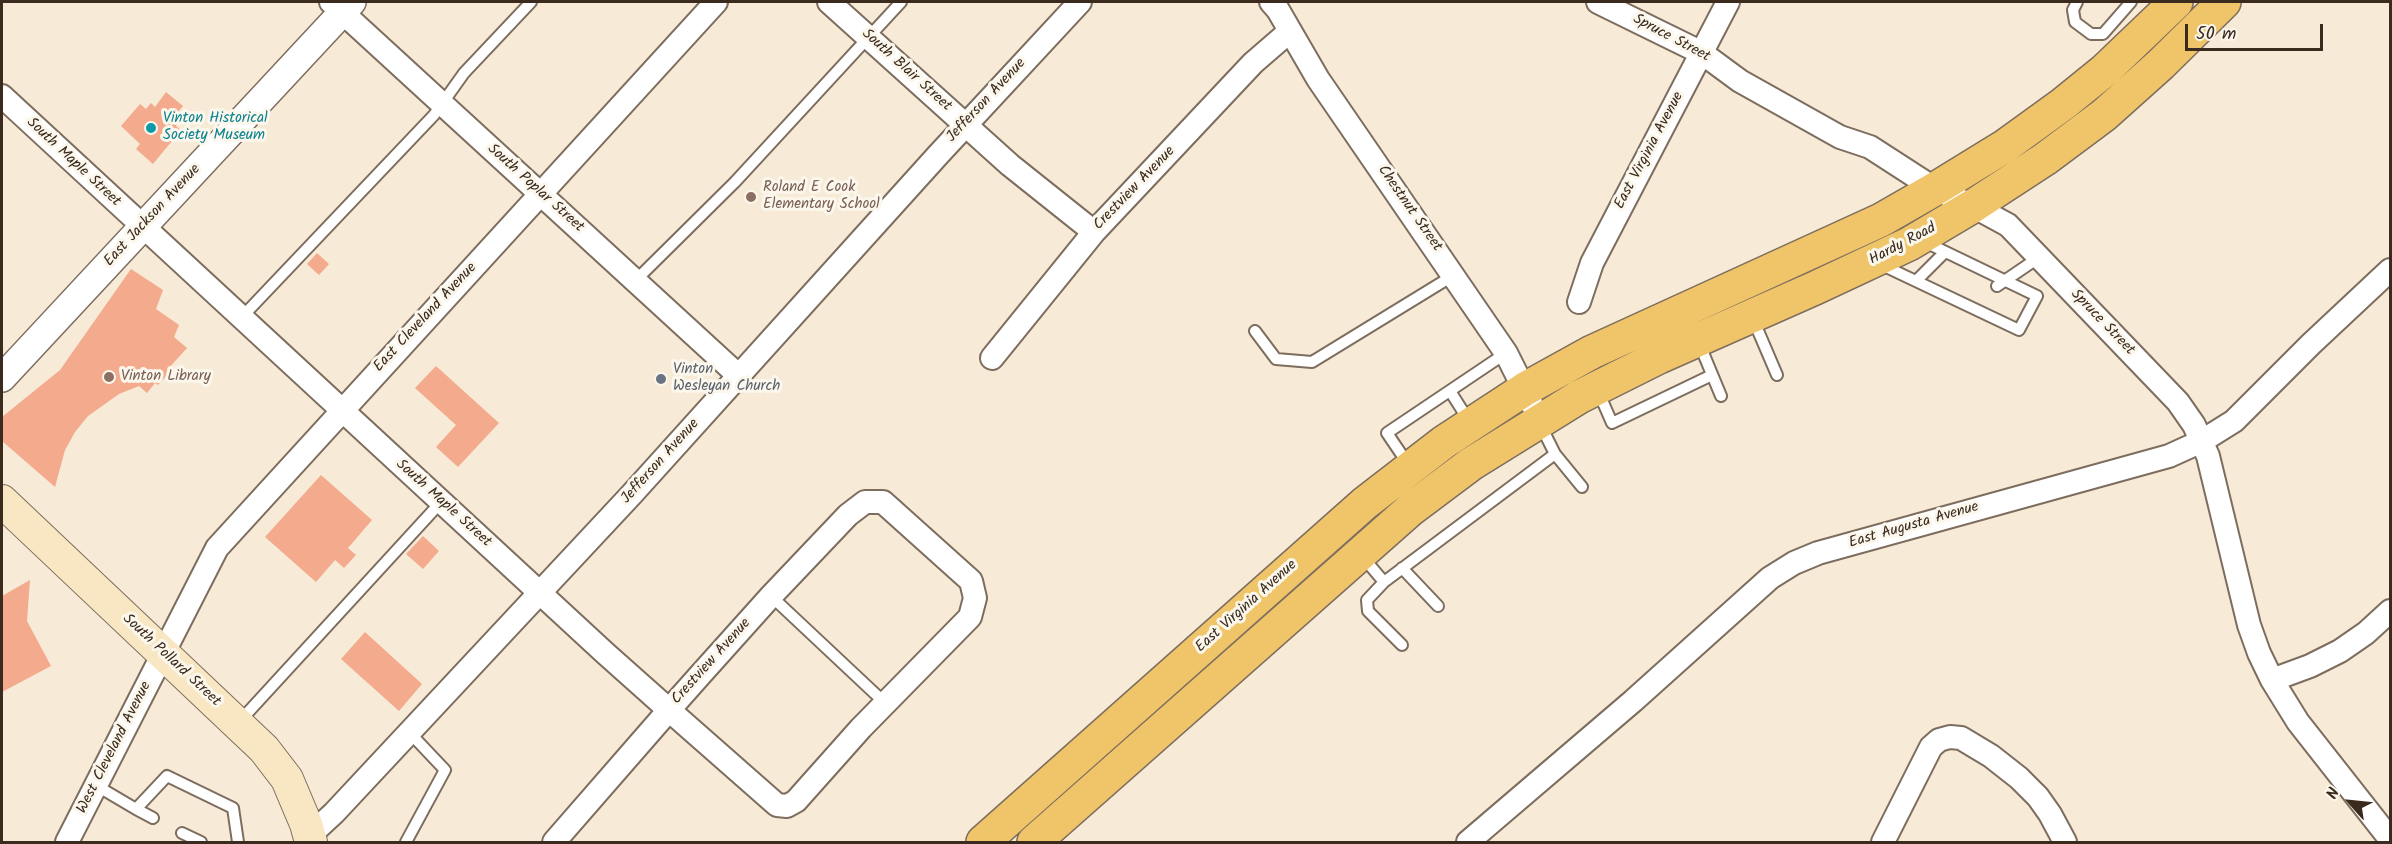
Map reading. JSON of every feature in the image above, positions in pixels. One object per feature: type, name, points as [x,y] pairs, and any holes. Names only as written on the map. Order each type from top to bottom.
[{"type":"main road","points":[[1525,389],[1592,352],[1881,219],[1935,189],[2005,146],[2063,104],[2135,16],[2176,2]]},
{"type":"main road","name":"Hardy Road","points":[[1539,422],[1597,388],[1698,340],[1873,261],[1931,245],[1973,206],[2044,159],[2104,115],[2161,64],[2224,2]]},
{"type":"main road","name":"East Virginia Avenue","points":[[983,843],[1257,597],[1410,467],[1525,389]]},
{"type":"main road","points":[[1034,843],[1410,509],[1471,464],[1539,422]]},
{"type":"main road","name":"South Pollard Street","points":[[2,501],[264,749],[287,779],[310,839]]},
{"type":"street","name":"East Cleveland Avenue","points":[[163,654],[216,548],[716,2]]},
{"type":"street","name":"South Blair Street","points":[[829,2],[965,125],[1094,232]]},
{"type":"street","name":"Jefferson Avenue","points":[[310,839],[739,376],[965,125],[1080,2]]},
{"type":"street","name":"Chestnut Street","points":[[1275,2],[1318,79],[1506,353],[1539,422]]},
{"type":"street","name":"Spruce Street","points":[[1598,2],[1701,53],[1740,81],[1840,137],[1870,147],[1935,189],[2008,225],[2178,402],[2202,441],[2208,456],[2249,625],[2272,680],[2298,723],[2391,839]]},
{"type":"street","name":"East Virginia Avenue","points":[[1579,302],[1592,262],[1728,2]]},
{"type":"street","name":"South Poplar Street","points":[[342,5],[441,105],[541,193],[739,376]]},
{"type":"street","name":"East Jackson Avenue","points":[[2,378],[142,228],[342,5]]},
{"type":"street","name":"Crestview Avenue","points":[[992,358],[1094,232],[1253,63],[1290,31]]},
{"type":"street","name":"South Maple Street","points":[[2,96],[341,411],[669,710],[777,805],[787,806],[796,801],[885,703]]},
{"type":"street","name":"East Augusta Avenue","points":[[1468,843],[1624,709],[1770,578],[1818,553],[2169,456],[2202,441],[2234,421],[2311,344],[2391,270]]},
{"type":"street","name":"Crestview Avenue","points":[[554,843],[771,596],[848,516],[865,502],[883,502],[971,581],[975,598],[970,617],[885,703]]},
{"type":"street","points":[[2272,680],[2310,666],[2340,651],[2366,633],[2391,611]]},
{"type":"street","name":"West Cleveland Avenue","points":[[67,843],[163,654]]},
{"type":"street","points":[[1883,843],[1931,747],[1939,740],[1950,737],[1961,738],[2019,778],[2038,797],[2065,843]]},
{"type":"lane","points":[[241,318],[441,105],[464,73],[531,2]]},
{"type":"lane","points":[[636,280],[735,182],[901,2]]},
{"type":"lane","points":[[2077,2],[2073,10],[2075,22],[2091,34],[2103,34],[2135,16]]},
{"type":"lane","points":[[1873,261],[1916,281],[1949,293],[2019,330],[2037,296],[2000,283],[1931,245],[1916,281]]},
{"type":"lane","points":[[2000,283],[2038,258]]},
{"type":"lane","points":[[1256,331],[1276,359],[1312,362],[1454,275]]},
{"type":"lane","points":[[1752,316],[1777,375]]},
{"type":"lane","points":[[1698,340],[1721,396]]},
{"type":"lane","points":[[1410,467],[1387,433],[1506,353]]},
{"type":"lane","points":[[1597,388],[1612,423],[1712,375]]},
{"type":"lane","points":[[1450,390],[1472,424]]},
{"type":"lane","points":[[1539,422],[1555,453],[1582,487]]},
{"type":"lane","points":[[1402,645],[1368,611],[1367,600],[1401,568],[1555,453]]},
{"type":"lane","points":[[237,723],[441,502]]},
{"type":"lane","points":[[1360,553],[1384,582]]},
{"type":"lane","points":[[1401,568],[1438,606]]},
{"type":"lane","points":[[771,596],[885,703]]},
{"type":"lane","points":[[406,843],[445,770],[409,732]]},
{"type":"lane","points":[[136,809],[167,776],[233,808],[238,843]]},
{"type":"lane","points":[[97,786],[153,818]]},
{"type":"lane","points":[[182,833],[201,843]]},
{"type":"building","name":"Vinton Historical Society Museum","points":[[166,92],[183,106],[174,117],[179,122],[176,126],[181,130],[153,164],[136,149],[140,144],[121,126],[140,104],[146,109],[151,103],[155,107]]},
{"type":"building","points":[[317,253],[329,264],[319,275],[307,264]]},
{"type":"building","name":"Vinton Library","points":[[131,269],[163,290],[156,309],[179,325],[174,337],[187,348],[168,369],[171,371],[158,385],[155,383],[147,393],[139,386],[119,394],[88,416],[75,432],[65,450],[55,487],[2,441],[2,417],[60,370]]},
{"type":"building","points":[[436,366],[499,423],[458,467],[436,447],[456,425],[415,388]]},
{"type":"building","points":[[321,475],[372,520],[348,548],[356,555],[344,568],[335,560],[316,582],[265,537]]},
{"type":"building","points":[[423,536],[439,551],[423,569],[406,554]]},
{"type":"building","points":[[30,580],[27,621],[51,666],[2,692],[2,596]]},
{"type":"building","points":[[365,632],[422,684],[399,711],[341,659]]},
{"type":"place","name":"Vinton Historical Society Museum","points":[[151,128]]},
{"type":"place","name":"Roland E Cook Elementary School","points":[[751,197]]},
{"type":"place","name":"Vinton Library","points":[[109,377]]},
{"type":"place","name":"Vinton Wesleyan Church","points":[[661,379]]}]
